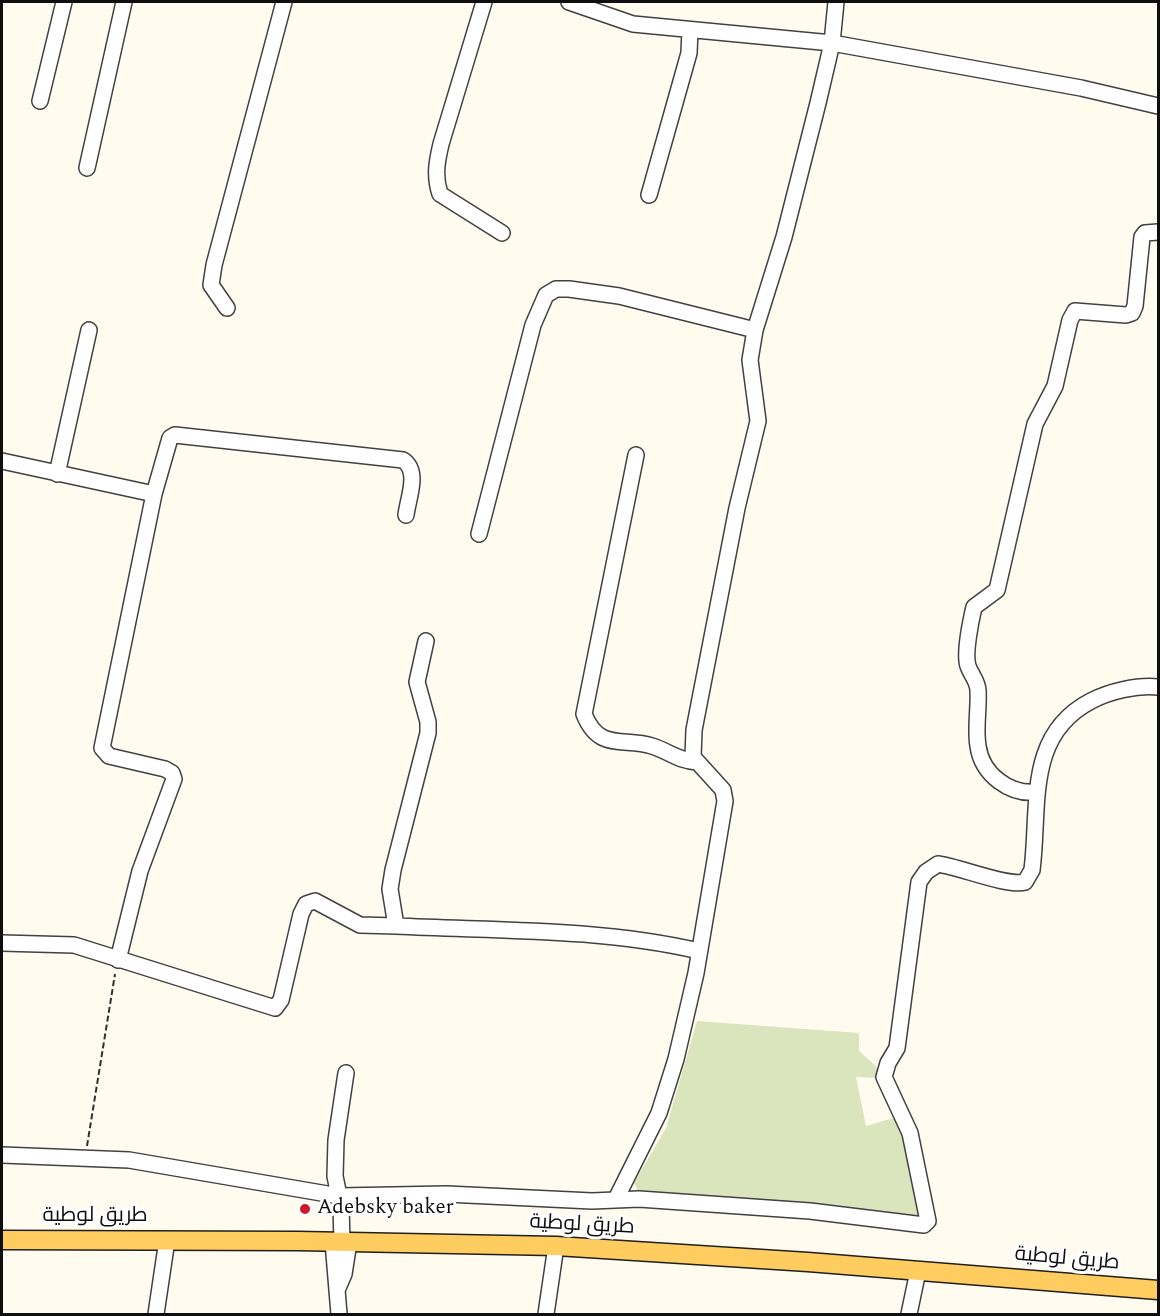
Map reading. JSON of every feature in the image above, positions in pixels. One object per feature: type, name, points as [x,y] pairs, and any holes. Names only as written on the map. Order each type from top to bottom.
[{"type":"main road","name":"طريق لوطية","points":[[2,1240],[556,1246],[1158,1290]]},
{"type":"street","points":[[40,101],[64,2]]},
{"type":"street","points":[[87,168],[124,2]]},
{"type":"street","points":[[227,308],[211,285],[214,266],[284,2]]},
{"type":"street","points":[[484,2],[441,144],[436,165],[436,183],[440,194],[502,232]]},
{"type":"street","points":[[569,2],[633,24],[832,43],[1081,88],[1158,106]]},
{"type":"street","points":[[616,1199],[665,1097],[689,1005],[699,951],[725,801],[723,790],[697,762],[692,748],[694,730],[737,508],[758,422],[750,360],[755,330],[784,237],[832,43],[836,2]]},
{"type":"street","points":[[649,195],[688,52],[690,30]]},
{"type":"street","points":[[1037,792],[1023,794],[1007,788],[987,768],[978,749],[978,692],[976,681],[967,664],[974,607],[997,590],[1035,424],[1055,386],[1070,320],[1075,311],[1126,315],[1132,313],[1135,306],[1142,237],[1145,233],[1158,232]]},
{"type":"street","points":[[479,534],[531,331],[546,295],[556,289],[569,289],[619,296],[755,330]]},
{"type":"street","points":[[57,474],[89,330]]},
{"type":"street","points":[[118,960],[140,871],[174,779],[172,773],[165,769],[109,756],[102,748],[154,494],[169,441],[175,435],[403,460],[409,464],[413,473],[405,515]]},
{"type":"street","points":[[636,455],[585,714],[589,724],[607,740],[621,744],[655,746],[670,756],[697,762]]},
{"type":"street","points":[[2,461],[154,494]]},
{"type":"street","points":[[396,926],[390,889],[393,870],[428,733],[428,722],[417,682],[426,641]]},
{"type":"street","points":[[2,1155],[113,1158],[203,1171],[339,1196],[447,1194],[563,1200],[616,1199],[723,1203],[927,1223],[927,1205],[910,1133],[884,1077],[888,1063],[897,1048],[919,882],[926,872],[938,864],[959,866],[1014,884],[1025,882],[1032,870],[1037,792],[1047,747],[1064,720],[1080,706],[1100,696],[1158,687]]},
{"type":"street","points":[[2,943],[74,945],[275,1008],[281,1000],[301,914],[306,904],[315,901],[360,925],[563,933],[642,941],[699,951]]},
{"type":"street","points":[[339,1314],[338,1288],[334,1272],[342,1242],[339,1196],[335,1176],[336,1140],[346,1073]]},
{"type":"street","points":[[156,1314],[167,1240]]},
{"type":"street","points":[[546,1314],[556,1246]]},
{"type":"street","points":[[909,1314],[918,1271]]},
{"type":"path","points":[[85,1158],[118,960]]},
{"type":"green space","points":[[697,1021],[859,1033],[859,1051],[876,1066],[879,1078],[856,1077],[866,1126],[897,1117],[912,1156],[924,1221],[776,1201],[638,1191],[634,1183],[666,1128]]},
{"type":"place","name":"Adebsky baker","points":[[305,1209]]}]
